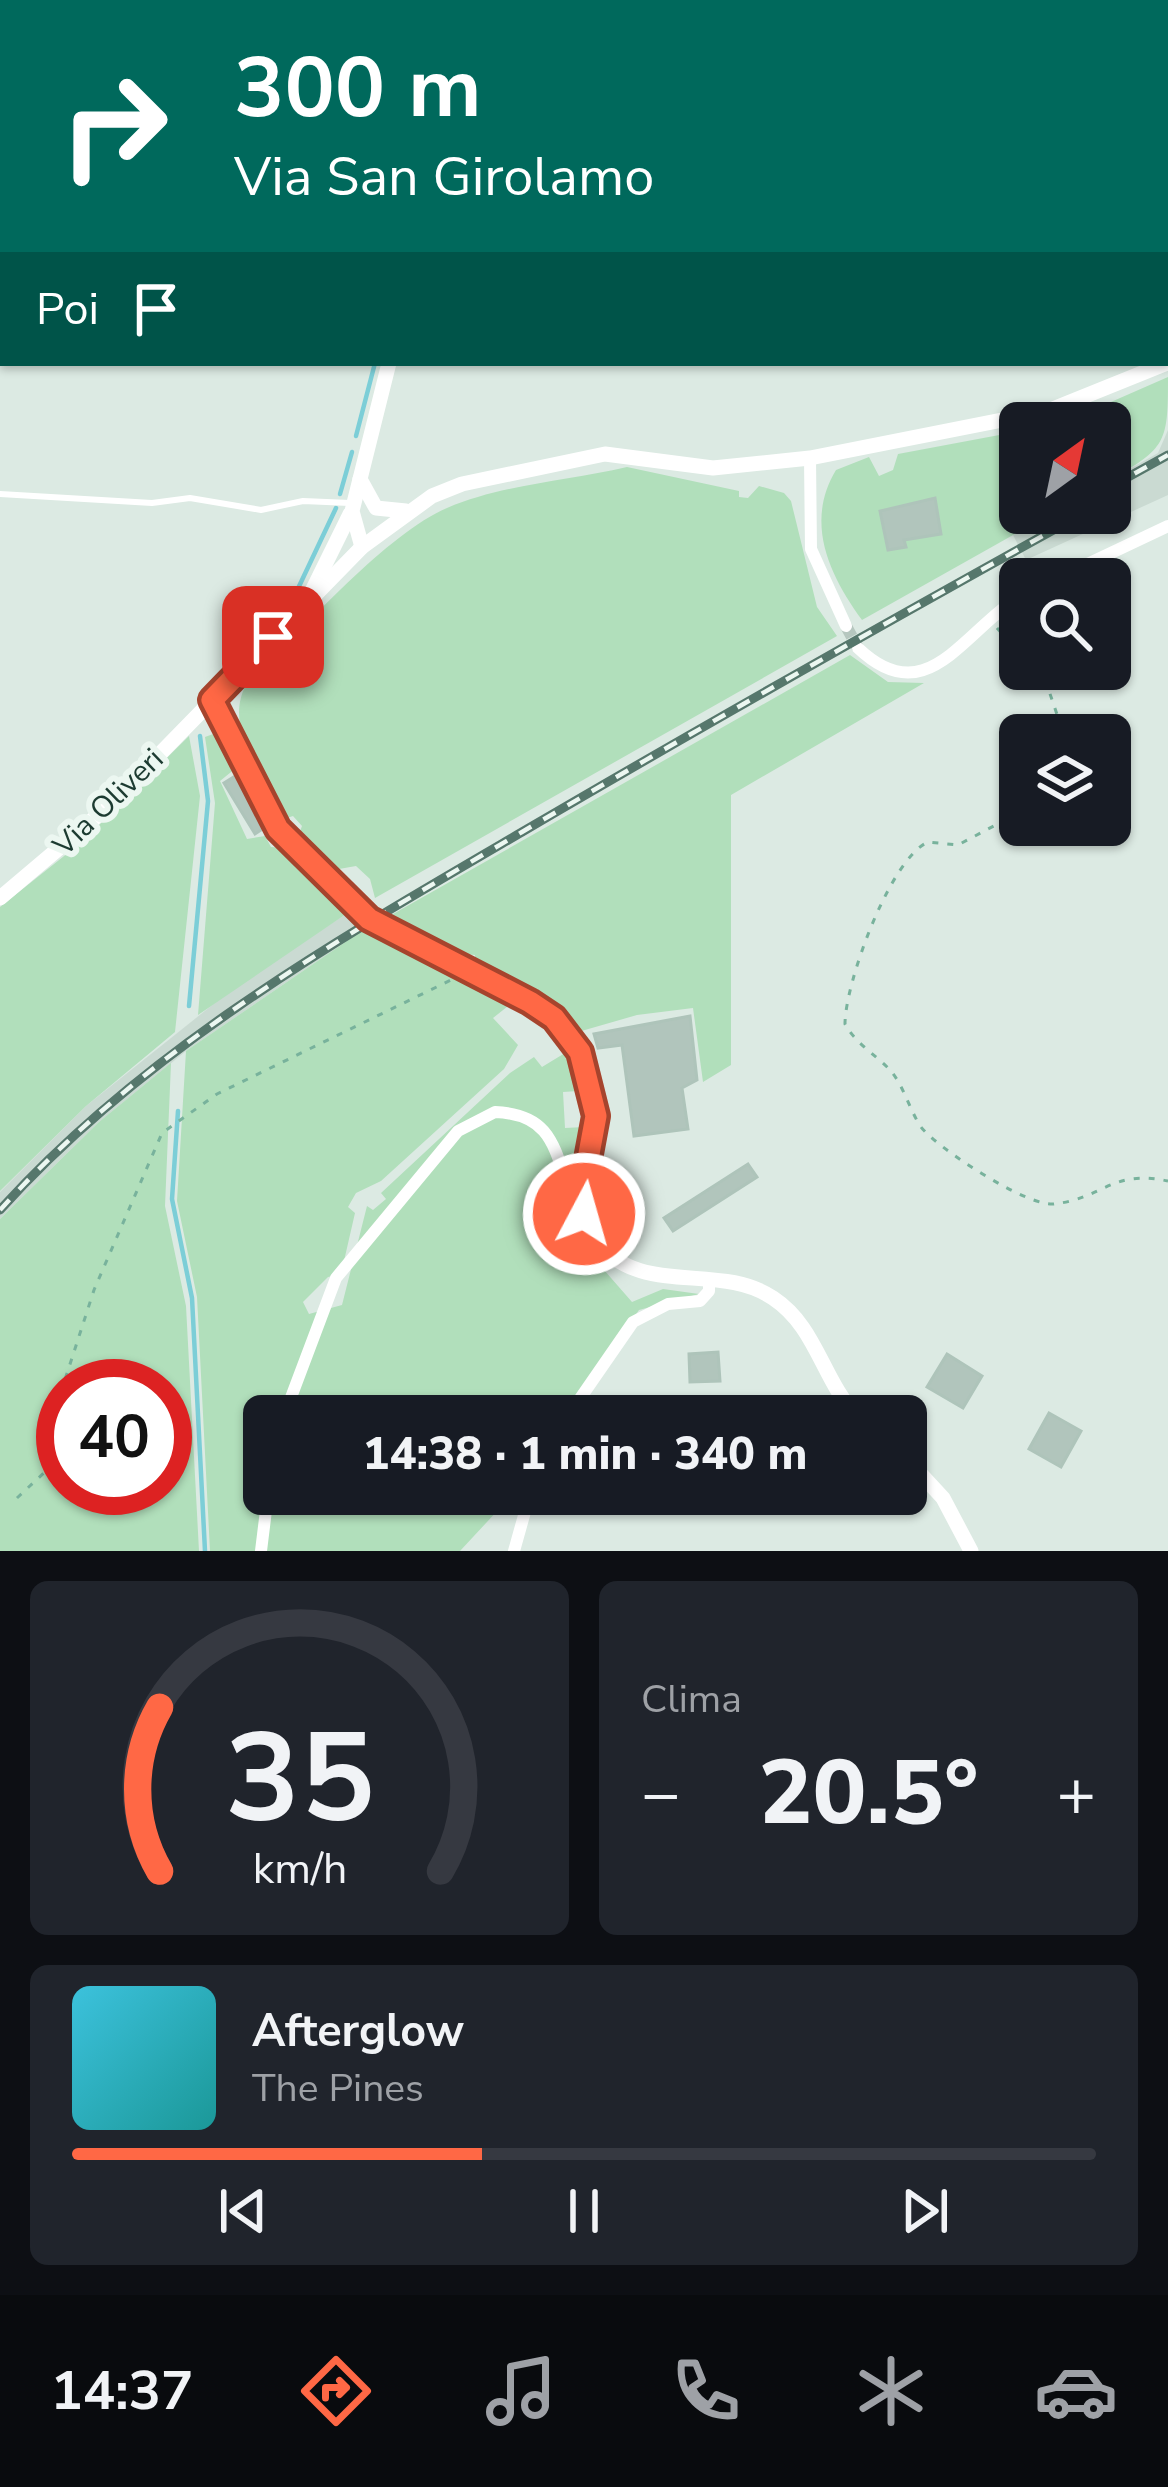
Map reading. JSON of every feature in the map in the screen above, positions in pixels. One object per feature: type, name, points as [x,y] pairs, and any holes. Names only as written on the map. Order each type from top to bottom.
[{"type":"street","points":[[304,606],[352,507],[388,366]]},
{"type":"street","name":"Via Oliveri","points":[[0,898],[78,835],[362,547],[409,510],[462,484],[605,454],[713,468],[810,458],[1048,411],[1160,366]]},
{"type":"street","points":[[810,458],[811,549],[846,626]]},
{"type":"street","points":[[360,478],[376,508],[409,510]]},
{"type":"street","points":[[352,507],[362,547]]},
{"type":"street","points":[[1100,558],[1168,526]]},
{"type":"street","points":[[858,648],[878,667],[902,676],[930,671],[999,610]]},
{"type":"street","points":[[212,700],[278,829],[369,919],[530,1002],[554,1018],[580,1052],[596,1116],[583,1198],[595,1239],[620,1264],[644,1274],[761,1291],[788,1309],[813,1340],[845,1395]]},
{"type":"street","points":[[292,1395],[337,1278],[458,1131],[495,1112],[540,1124],[560,1152],[569,1190],[583,1198]]},
{"type":"street","points":[[583,1395],[633,1322],[668,1304],[700,1301],[710,1291],[710,1280]]},
{"type":"street","points":[[927,1481],[943,1498],[970,1551]]},
{"type":"street","points":[[261,1551],[265,1515]]},
{"type":"street","points":[[514,1551],[524,1515]]},
{"type":"lane","points":[[0,494],[152,503],[190,498],[261,510],[303,501],[352,507]]},
{"type":"path","points":[[988,617],[999,629]]},
{"type":"path","points":[[999,823],[958,844],[928,842],[910,854],[848,993],[845,1024],[893,1074],[926,1132],[991,1181],[1031,1202],[1052,1204],[1085,1196],[1129,1175],[1168,1181]]},
{"type":"path","points":[[17,1498],[47,1470],[55,1451],[60,1395],[94,1290],[162,1133],[217,1094],[447,982]]},
{"type":"shaded area","points":[[1168,430],[1168,495],[1131,512],[1131,468],[1158,453]]},
{"type":"shaded area","points":[[1083,534],[1030,558],[1025,558],[1013,535]]},
{"type":"shaded area","points":[[346,914],[363,930],[186,1051],[99,1122],[0,1219],[0,1192],[86,1106],[241,982]]},
{"type":"green space","points":[[1168,377],[1165,430],[1153,450],[1131,467],[1131,402],[1111,402]]},
{"type":"green space","points":[[999,435],[999,534],[1015,534],[862,620],[831,567],[822,510],[836,470],[869,457],[879,476],[893,470],[898,454]]},
{"type":"green space","points":[[627,467],[739,491],[739,497],[748,498],[759,486],[784,493],[791,501],[817,607],[837,636],[375,898],[370,879],[356,866],[339,869],[299,834],[302,826],[293,816],[287,818],[268,788],[239,719],[246,685],[370,563],[423,521],[490,493]]},
{"type":"green space","points":[[850,655],[888,682],[924,683],[731,795],[731,1065],[703,1082],[693,1008],[637,1015],[578,1032],[530,989],[475,963],[475,955],[453,953],[386,918]]},
{"type":"green space","points":[[216,733],[236,768],[220,781],[247,839],[265,836],[271,847],[284,848],[346,914],[198,1015],[215,803],[205,737]]},
{"type":"green space","points":[[189,736],[200,796],[175,1032],[86,1106],[0,1191],[0,907],[83,841]]},
{"type":"green space","points":[[363,930],[513,1002],[493,1018],[518,1045],[504,1069],[381,1181],[356,1193],[348,1207],[355,1213],[341,1274],[328,1277],[303,1302],[309,1314],[342,1305],[367,1206],[373,1210],[386,1199],[381,1193],[510,1073],[534,1057],[542,1067],[565,1053],[578,1091],[563,1092],[565,1128],[584,1127],[556,1215],[632,1302],[663,1289],[699,1294],[639,1310],[580,1395],[243,1395],[243,1515],[493,1515],[460,1551],[210,1551],[197,1297],[177,1201],[186,1051]]},
{"type":"green space","points":[[171,1063],[165,1206],[186,1306],[189,1359],[36,1359],[36,1515],[192,1515],[192,1419],[199,1551],[0,1551],[0,1219],[99,1122]]},
{"type":"building","points":[[935,498],[941,534],[904,540],[906,547],[888,550],[880,511]]},
{"type":"building","points":[[237,775],[264,828],[255,834],[224,783]]},
{"type":"building","points":[[690,1016],[697,1080],[682,1088],[688,1129],[634,1136],[622,1045],[598,1048],[594,1034]]},
{"type":"building","points":[[748,1164],[757,1177],[673,1231],[664,1218]]},
{"type":"building","points":[[718,1352],[720,1381],[690,1382],[689,1354]]},
{"type":"building","points":[[947,1354],[982,1376],[963,1408],[927,1387]]},
{"type":"building","points":[[1049,1413],[1081,1431],[1061,1467],[1029,1449]]},
{"type":"waterway","points":[[356,436],[374,366]]},
{"type":"waterway","points":[[340,494],[352,452]]},
{"type":"waterway","points":[[285,616],[336,508]]},
{"type":"waterway","points":[[212,688],[268,633]]},
{"type":"waterway","points":[[189,1006],[208,801],[200,736]]},
{"type":"waterway","points":[[178,1111],[172,1199],[192,1298],[205,1551]]},
{"type":"tunnel","points":[[846,626],[858,648]]},
{"type":"railway","points":[[1131,475],[1168,455]]},
{"type":"railway","points":[[0,1210],[117,1098],[180,1048],[314,957],[662,751],[1046,534]]},
{"type":"route","points":[[273,637],[212,700],[278,829],[369,919],[469,968],[554,1018],[580,1052],[596,1116],[583,1186],[584,1214]]}]
